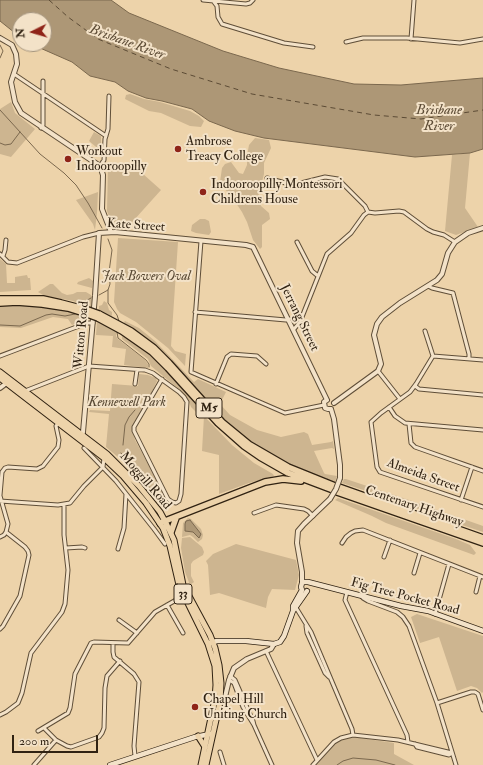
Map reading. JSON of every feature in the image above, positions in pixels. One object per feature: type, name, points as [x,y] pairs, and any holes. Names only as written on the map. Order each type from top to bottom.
[{"type":"highway","points":[[0,295],[37,296],[56,299],[61,302]]},
{"type":"highway","name":"M5","points":[[0,299],[43,299],[61,302],[98,316],[138,336],[161,355],[216,415],[240,437],[278,463],[306,478]]},
{"type":"highway","name":"M5","points":[[0,303],[24,302],[55,305],[87,312]]},
{"type":"highway","points":[[163,522],[265,482],[283,479],[299,481],[306,478]]},
{"type":"highway","name":"Centenary Highway","points":[[306,478],[483,543]]},
{"type":"highway","name":"Centenary Highway","points":[[336,489],[483,538]]},
{"type":"highway","points":[[171,532],[176,518]]},
{"type":"main road","name":"Moggill Road","points":[[0,372],[8,382],[59,422],[107,454],[128,474],[148,497],[163,522],[169,541],[177,580],[184,596],[211,643],[215,666],[216,685],[206,765]]},
{"type":"main road","name":"Moggill Road","points":[[0,378],[25,391],[81,437],[123,476],[171,532],[183,585],[211,643],[220,670],[220,702],[205,747],[201,765]]},
{"type":"main road","points":[[211,643],[218,641],[246,641],[274,644],[280,642],[284,636],[294,608],[306,590],[311,587],[308,582],[302,583],[301,587],[306,590],[321,586]]},
{"type":"main road","name":"Fig Tree Pocket Road","points":[[308,582],[435,614],[483,631]]},
{"type":"main road","points":[[110,765],[198,736],[210,734]]},
{"type":"main road","points":[[198,736],[205,747]]},
{"type":"street","points":[[203,0],[247,4],[251,3],[253,0]]},
{"type":"street","points":[[411,39],[414,0]]},
{"type":"street","points":[[214,2],[217,6],[219,19],[222,25],[287,44],[313,47]]},
{"type":"street","points":[[218,11],[223,2]]},
{"type":"street","points":[[0,38],[12,46],[16,54],[17,64],[12,85],[15,102],[19,110],[24,116],[41,128],[100,166],[103,175],[102,209],[111,232]]},
{"type":"street","points":[[346,42],[361,38],[408,38],[460,43],[483,39]]},
{"type":"street","points":[[14,74],[106,136]]},
{"type":"street","points":[[41,128],[43,125],[43,81]]},
{"type":"street","points":[[100,166],[104,160],[108,129],[109,96]]},
{"type":"street","points":[[267,178],[293,184],[325,177],[338,179],[365,206],[368,212]]},
{"type":"street","points":[[294,329],[300,322],[326,254],[351,233],[364,215],[368,212],[404,212],[428,230],[444,235],[455,242]]},
{"type":"street","points":[[302,583],[297,534],[300,528],[330,499],[340,478],[340,465],[334,419],[331,409],[334,403],[378,371],[380,364],[374,337],[377,324],[382,317],[394,307],[440,278],[448,253],[455,242],[468,233],[483,228]]},
{"type":"street","name":"Kate Street","points":[[1,255],[8,262],[17,263],[83,237],[111,232],[251,246]]},
{"type":"street","name":"Witton Road","points":[[81,437],[93,322],[99,233]]},
{"type":"street","points":[[1,255],[5,252],[6,240]]},
{"type":"street","points":[[201,241],[191,372],[285,413],[324,406],[326,409],[331,409]]},
{"type":"street","points":[[297,242],[312,271],[318,276]]},
{"type":"street","name":"Jerrang Street","points":[[251,246],[255,251],[294,329],[327,400]]},
{"type":"street","points":[[428,286],[453,293],[469,359]]},
{"type":"street","points":[[195,312],[286,320],[289,319]]},
{"type":"street","points":[[0,356],[93,322]]},
{"type":"street","points":[[425,331],[433,356],[483,360]]},
{"type":"street","points":[[216,384],[227,357],[231,354],[257,356],[266,364]]},
{"type":"street","name":"Almeida Street","points":[[433,356],[410,392],[371,422],[378,470],[380,472],[483,507]]},
{"type":"street","points":[[25,391],[89,366],[137,370],[153,373],[162,379],[184,397],[187,402],[181,494],[179,501],[176,503],[168,499],[134,431],[134,426],[162,379]]},
{"type":"street","points":[[135,384],[137,370]]},
{"type":"street","points":[[378,371],[400,399]]},
{"type":"street","points":[[0,388],[8,382]]},
{"type":"street","points":[[415,386],[419,389],[483,395]]},
{"type":"street","points":[[324,406],[324,402],[327,400],[331,400],[334,403]]},
{"type":"street","points":[[389,407],[401,421],[410,424],[483,430]]},
{"type":"street","points":[[0,537],[6,532],[8,524],[0,501],[2,472],[8,467],[37,469],[43,466],[58,447],[59,440],[56,426],[59,422]]},
{"type":"street","points":[[410,424],[411,443],[415,447],[483,471]]},
{"type":"street","name":"Moggill Road","points":[[84,448],[116,481],[165,544]]},
{"type":"street","points":[[0,501],[64,505],[70,503],[103,467],[104,458]]},
{"type":"street","points":[[460,500],[472,467]]},
{"type":"street","points":[[116,481],[123,476]]},
{"type":"street","points":[[118,549],[124,528],[126,494]]},
{"type":"street","points":[[0,715],[18,703],[22,693],[31,653],[64,608],[68,570],[64,505]]},
{"type":"street","points":[[254,513],[276,505],[304,509],[313,516]]},
{"type":"street","points":[[342,543],[351,533],[363,530],[482,577],[476,592]]},
{"type":"street","points":[[0,628],[3,626],[20,596],[29,555],[25,547],[6,532]]},
{"type":"street","points":[[384,557],[390,540]]},
{"type":"street","points":[[66,548],[85,548]]},
{"type":"street","points":[[414,573],[420,553]]},
{"type":"street","points":[[435,614],[449,564]]},
{"type":"street","points":[[302,572],[308,582]]},
{"type":"street","points":[[347,592],[345,600],[407,735],[408,742]]},
{"type":"street","points":[[38,731],[68,713],[75,674],[91,643],[128,643],[155,612],[184,596]]},
{"type":"street","points":[[360,596],[368,601],[397,612],[403,616],[409,626],[437,703],[456,765]]},
{"type":"street","points":[[166,605],[183,633]]},
{"type":"street","points":[[294,608],[305,624],[307,633],[325,673],[330,679],[352,729],[353,735]]},
{"type":"street","points":[[119,620],[137,633]]},
{"type":"street","points":[[113,642],[114,657],[134,674],[139,682],[134,749],[135,756]]},
{"type":"street","points":[[220,702],[225,698],[232,671],[247,659],[270,649],[274,644]]},
{"type":"street","points":[[266,651],[317,760]]},
{"type":"street","points":[[44,728],[56,740],[71,747],[99,737],[104,728],[105,688],[108,676],[120,661]]},
{"type":"street","points":[[229,678],[235,680],[272,765]]},
{"type":"street","points":[[437,703],[475,692],[478,694],[483,710]]},
{"type":"street","points":[[313,765],[334,742],[341,738],[353,735],[398,740],[452,753]]},
{"type":"street","points":[[34,765],[56,740]]},
{"type":"street","points":[[220,752],[224,765]]},
{"type":"green space","points":[[130,94],[190,111],[204,121],[201,127],[190,126],[161,113],[149,111],[125,99],[126,95]]},
{"type":"green space","points":[[11,102],[15,113],[35,129],[11,157],[0,154],[0,109]]},
{"type":"green space","points":[[94,132],[101,136],[101,151],[89,141]]},
{"type":"green space","points":[[255,138],[269,140],[271,148],[264,163],[264,174],[258,197],[261,206],[269,213],[270,219],[262,225],[262,247],[260,249],[253,240],[242,212],[230,194],[221,186],[220,182],[222,168],[225,164],[231,162],[239,173],[243,174],[247,165],[249,145]]},
{"type":"green space","points":[[470,153],[465,208],[478,227],[456,235],[445,231],[452,155]]},
{"type":"green space","points":[[108,164],[134,166],[161,190],[125,230],[119,229],[116,226],[110,219],[107,211]]},
{"type":"green space","points":[[98,192],[95,230],[93,224],[76,200]]},
{"type":"green space","points":[[200,219],[209,221],[211,232],[209,235],[191,231],[192,225]]},
{"type":"green space","name":"Jack Bowers Oval","points":[[118,238],[178,242],[171,346],[175,351],[186,354],[185,366],[168,348],[136,322],[120,313],[117,309],[114,302]]},
{"type":"green space","points":[[0,259],[6,264],[7,283],[15,283],[15,277],[27,275],[28,278],[30,278],[31,290],[0,292]]},
{"type":"green space","points":[[89,278],[93,281],[92,288],[77,284],[78,282]]},
{"type":"green space","points":[[50,284],[53,284],[62,293],[67,295],[77,292],[86,292],[91,295],[93,298],[90,308],[73,301],[43,295],[38,292]]},
{"type":"green space","points":[[104,301],[107,303],[109,310],[112,312],[112,316],[99,310],[99,306],[102,305]]},
{"type":"green space","points":[[0,305],[33,305],[60,309],[90,318],[72,325],[68,319],[53,317],[21,328],[0,327]]},
{"type":"green space","points":[[97,321],[117,331],[116,336],[118,339],[144,359],[148,364],[148,368],[124,365],[126,349],[112,347],[113,336],[96,335]]},
{"type":"green space","points":[[125,321],[139,328],[155,341],[194,382],[198,379],[226,392],[220,404],[230,415],[257,430],[281,437],[304,432],[308,434],[312,445],[333,441],[334,449],[314,451],[324,473],[337,476],[335,482],[299,468],[298,469],[273,456],[245,437],[226,421],[156,346],[125,325]]},
{"type":"green space","points":[[122,336],[132,340],[162,365],[204,414],[204,416],[199,415],[191,407],[188,399],[180,390],[151,366],[148,359],[122,339]]},
{"type":"green space","name":"Kennewell Park","points":[[139,374],[156,378],[157,381],[133,432],[135,440],[167,499],[160,504],[131,468],[106,447],[109,414],[89,412],[90,410],[110,411],[112,384],[138,386]]},
{"type":"green space","points":[[204,416],[232,445],[254,463],[274,476],[219,494],[219,455],[202,451]]},
{"type":"green space","points":[[344,479],[483,526],[483,532],[342,483]]},
{"type":"green space","points":[[338,498],[456,539],[470,545],[476,553],[474,555],[386,523],[335,500]]},
{"type":"green space","points":[[188,518],[201,529],[203,535],[202,539],[198,542],[190,535],[182,537],[183,523]]},
{"type":"green space","points":[[190,537],[202,547],[204,552],[203,555],[191,564],[191,576],[194,582],[190,585],[185,572],[181,548],[182,538]]},
{"type":"green space","points":[[236,544],[296,560],[299,575],[295,590],[272,589],[268,597],[266,608],[219,593],[210,595],[208,565],[206,561],[213,554]]},
{"type":"green space","points":[[417,614],[483,636],[482,693],[477,688],[471,686],[457,691],[439,637],[420,643],[411,617]]},
{"type":"green space","points":[[354,737],[394,743],[394,754],[414,765],[315,765],[335,744],[344,739]]},
{"type":"water","name":"Brisbane River","points":[[0,0],[111,0],[129,13],[223,51],[279,68],[354,84],[401,85],[483,78],[483,149],[470,153],[415,157],[264,138],[235,131],[209,121],[192,109],[146,98],[128,91],[115,82],[90,76],[72,62],[49,52],[52,52],[52,12],[12,12],[12,31],[0,21]]},
{"type":"water","points":[[190,520],[201,534],[199,538],[193,532],[185,531],[186,521]]},
{"type":"waterway","points":[[0,45],[3,51],[0,58]]},
{"type":"waterway","points":[[0,110],[40,154],[64,173],[76,185],[102,228]]},
{"type":"waterway","points":[[0,143],[5,145],[11,144],[20,132]]},
{"type":"waterway","points":[[99,295],[108,290],[110,284],[109,272],[112,250],[108,239]]},
{"type":"waterway","points":[[108,290],[108,303],[117,315],[119,321]]},
{"type":"waterway","points":[[82,303],[91,298]]},
{"type":"waterway","points":[[0,325],[20,326],[46,315],[52,314],[65,316],[75,314]]},
{"type":"waterway","points":[[117,332],[118,338],[146,360],[149,367]]},
{"type":"waterway","points":[[123,445],[125,425],[135,410]]},
{"type":"waterway","points":[[121,453],[160,500]]},
{"type":"waterway","points":[[337,765],[343,761],[353,758],[376,760],[395,765]]},
{"type":"ferry route","points":[[49,0],[68,17],[98,39],[171,69],[252,94],[374,115],[421,119],[483,110]]},
{"type":"place","name":"Ambrose Treacy College","points":[[178,149]]},
{"type":"place","name":"Workout Indooroopilly","points":[[68,159]]},
{"type":"place","name":"Indooroopilly Montessori Childrens House","points":[[203,192]]},
{"type":"place","name":"Chapel Hill Uniting Church","points":[[195,707]]}]
